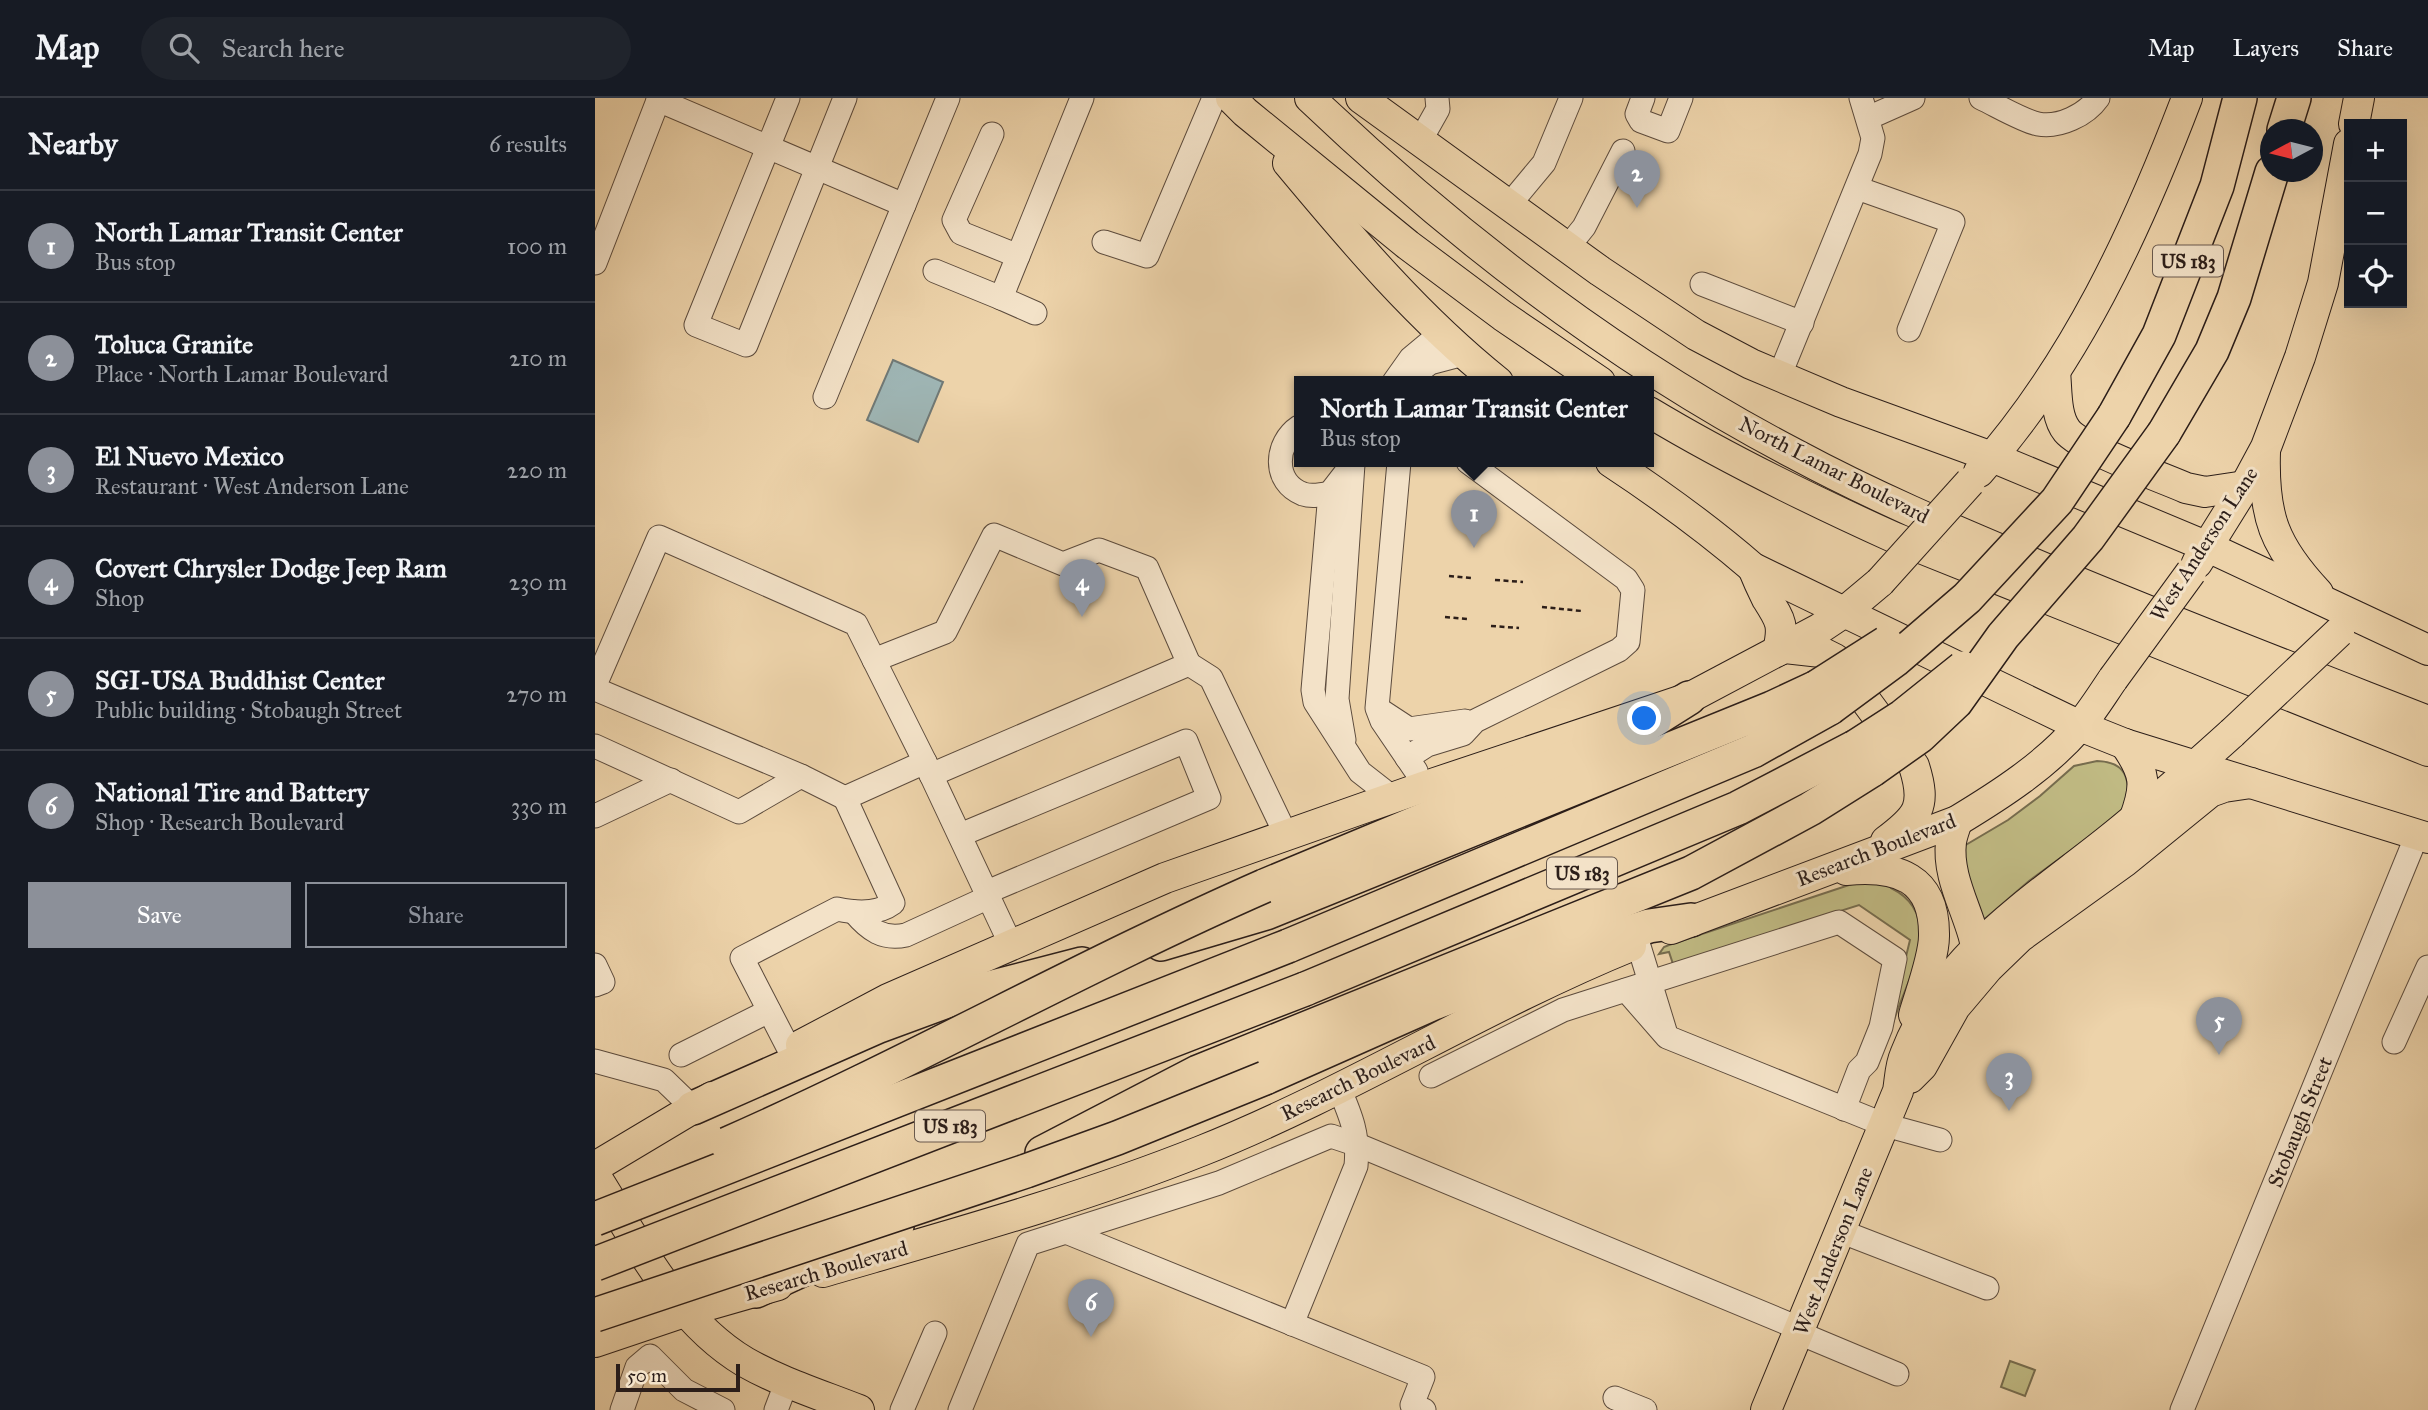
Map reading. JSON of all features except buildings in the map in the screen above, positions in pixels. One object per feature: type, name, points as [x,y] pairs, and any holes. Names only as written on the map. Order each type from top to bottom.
[{"type":"highway","name":"US 183","points":[[595,1219],[1288,946],[1753,751],[1823,697],[1878,647],[1968,598],[2057,501],[2115,416],[2159,335],[2217,186],[2239,98]]},
{"type":"highway","points":[[2287,119],[2294,98]]},
{"type":"highway","name":"US 183","points":[[595,1264],[1305,989],[1864,758],[1903,716],[2003,636],[2088,538],[2164,433],[2213,351],[2234,298],[2269,182]]},
{"type":"highway","points":[[693,1108],[879,1026],[967,994],[1266,913],[1746,719],[1823,697]]},
{"type":"highway","points":[[595,1202],[763,1128],[944,1041],[1112,955],[1264,886],[1635,732],[1689,698]]},
{"type":"highway","points":[[757,1291],[884,1233],[1198,1072],[1691,873],[1810,809],[1864,758]]},
{"type":"highway","points":[[595,1315],[1027,1171],[1117,1138],[1265,1078],[1434,1003],[1571,951],[1649,926],[1691,920]]},
{"type":"main road","name":"North Lamar Boulevard","points":[[1310,98],[1437,212],[1526,282],[1633,357],[1793,453],[1910,512],[2096,590],[2428,721]]},
{"type":"main road","points":[[595,1167],[790,1051],[888,999],[1165,878],[1392,797],[1689,698],[1843,613],[1880,582],[1992,457],[2055,372],[2108,283],[2137,223],[2187,98]]},
{"type":"main road","points":[[2355,119],[2359,98]]},
{"type":"main road","points":[[1364,99],[1567,248],[1696,335],[1779,377],[1992,457],[2208,547],[2328,603]]},
{"type":"main road","points":[[1238,105],[1373,263],[1441,333],[1491,376]]},
{"type":"main road","points":[[1238,105],[1408,245],[1503,316],[1591,376]]},
{"type":"main road","name":"West Anderson Lane","points":[[2080,726],[2208,547],[2266,447],[2300,357],[2323,283],[2344,171]]},
{"type":"main road","points":[[2055,372],[2059,414],[2066,430],[2081,443],[2186,488],[2205,492],[2245,486]]},
{"type":"main road","name":"North Lamar Boulevard","points":[[1654,415],[1731,459],[1893,537],[2428,751]]},
{"type":"main road","points":[[2266,447],[2265,474],[2269,510],[2278,541],[2294,568],[2351,625],[2428,650]]},
{"type":"main road","points":[[1619,467],[1659,493],[1753,568],[2080,726],[2125,744],[2423,836]]},
{"type":"main road","points":[[1753,568],[1766,597],[1780,618],[1782,649]]},
{"type":"main road","name":"West Anderson Lane","points":[[1766,1410],[1885,1125],[1898,1091],[1904,1057],[1922,1020],[1945,984],[1977,945],[2043,888],[2134,820],[2351,625]]},
{"type":"main road","points":[[1782,649],[1821,652],[1835,659],[1914,766],[1920,783],[1916,814],[1912,822],[1869,854]]},
{"type":"main road","name":"Research Boulevard","points":[[595,1342],[687,1311],[982,1227],[1202,1151],[1339,1088],[1580,967],[1691,920],[1957,821],[1993,799],[2042,762],[2080,726]]},
{"type":"main road","points":[[2231,733],[2229,752],[2234,770],[2255,782]]},
{"type":"main road","points":[[2125,744],[2140,766],[2144,780],[2143,796],[2134,820]]},
{"type":"main road","points":[[1970,988],[2020,937],[2125,862],[2210,792],[2255,782]]},
{"type":"main road","points":[[1957,821],[1951,843],[1954,872],[1977,945],[1979,963],[1970,988]]},
{"type":"main road","points":[[1822,872],[1879,868],[1905,874],[1923,891],[1932,911],[1934,939],[1904,1057]]},
{"type":"main road","name":"West Anderson Lane","points":[[1898,1091],[1922,1066],[1944,1024],[1970,988]]},
{"type":"main road","points":[[595,1175],[656,1272],[687,1311],[718,1343],[787,1381],[859,1410]]},
{"type":"street","points":[[788,98],[697,325],[746,345],[845,98]]},
{"type":"street","points":[[825,397],[948,98]]},
{"type":"street","points":[[1104,242],[1147,256],[1214,98]]},
{"type":"street","points":[[1420,141],[1438,109],[1437,98]]},
{"type":"street","points":[[1509,205],[1544,163],[1571,98]]},
{"type":"street","points":[[1643,98],[1637,114],[1641,121],[1668,131],[1681,98]]},
{"type":"street","points":[[1779,377],[1870,154],[1873,138],[1865,108],[1913,98]]},
{"type":"street","points":[[1981,98],[2038,124],[2065,121],[2081,114],[2098,98]]},
{"type":"street","points":[[595,263],[659,99],[904,205]]},
{"type":"street","points":[[1001,298],[1080,99]]},
{"type":"street","points":[[992,134],[954,220],[961,233],[1018,256]]},
{"type":"street","points":[[1567,248],[1584,227],[1623,151]]},
{"type":"street","points":[[1857,188],[1953,222],[1909,330]]},
{"type":"street","points":[[935,271],[1035,313]]},
{"type":"street","points":[[1702,284],[1801,324]]},
{"type":"street","points":[[1398,376],[1411,359],[1441,333]]},
{"type":"street","points":[[1413,376],[1430,363],[1464,354]]},
{"type":"street","points":[[1294,430],[1282,446],[1282,475],[1302,494],[1330,494]]},
{"type":"street","points":[[1350,467],[1330,494],[1313,690],[1315,702],[1360,772],[1392,797]]},
{"type":"street","points":[[1345,747],[1337,699],[1353,467]]},
{"type":"street","points":[[1399,467],[1377,708],[1382,721],[1426,786]]},
{"type":"street","points":[[1377,708],[1409,729],[1475,721],[1619,650],[1628,642],[1633,590],[1626,579],[1475,467]]},
{"type":"street","points":[[874,660],[945,632],[994,535],[1063,564],[1099,550],[1147,568],[1189,664],[1211,678],[1286,835]]},
{"type":"street","points":[[790,1051],[742,958],[837,909],[854,912],[880,911],[893,904],[893,900],[845,798],[801,776],[595,687],[659,537],[856,624],[1011,945]]},
{"type":"street","points":[[845,798],[928,769],[1189,664]]},
{"type":"street","points":[[1408,758],[1427,745],[1463,734],[1475,721]]},
{"type":"street","points":[[854,912],[868,929],[879,934],[895,937],[906,934],[1209,797],[1186,741],[960,835]]},
{"type":"street","points":[[595,746],[739,812],[801,776]]},
{"type":"street","points":[[595,816],[671,780]]},
{"type":"street","name":"Stobaugh Street","points":[[2182,1410],[2423,836]]},
{"type":"street","points":[[1431,1076],[1563,1010],[1839,922],[1895,958],[1881,1027],[1867,1062],[1859,1070],[1844,1109]]},
{"type":"street","points":[[1638,943],[1667,1037]]},
{"type":"street","points":[[595,965],[603,982],[595,985]]},
{"type":"street","points":[[2394,1042],[2428,967]]},
{"type":"street","points":[[1626,990],[1667,1037],[1885,1125],[1940,1140]]},
{"type":"street","points":[[681,1055],[769,1011]]},
{"type":"street","points":[[595,1060],[664,1080],[693,1108]]},
{"type":"street","points":[[1292,1324],[1356,1166],[1358,1145],[1352,1119],[1339,1088]]},
{"type":"street","points":[[964,1408],[1028,1244],[1219,1183],[1331,1136],[1358,1145],[1897,1374]]},
{"type":"street","points":[[1202,1151],[1219,1183]]},
{"type":"street","points":[[1840,1231],[1987,1288]]},
{"type":"street","points":[[1066,1232],[1423,1377],[1412,1405],[1424,1410]]},
{"type":"street","points":[[902,1410],[935,1334]]},
{"type":"street","points":[[622,1410],[637,1367],[650,1356],[679,1400],[723,1410]]},
{"type":"street","points":[[776,1410],[787,1381]]},
{"type":"street","points":[[1615,1398],[1644,1410]]},
{"type":"path","points":[[1449,576],[1471,578]]},
{"type":"path","points":[[1495,580],[1523,582]]},
{"type":"path","points":[[1542,607],[1582,611]]},
{"type":"path","points":[[1445,617],[1468,619]]},
{"type":"path","points":[[1491,626],[1519,628]]},
{"type":"shaded area","points":[[2097,761],[2108,762],[2121,769],[2127,782],[2129,808],[2029,881],[1980,923],[1964,873],[1964,846],[2008,820],[2074,766]]},
{"type":"shaded area","points":[[1861,881],[1892,884],[1891,888],[1908,900],[1917,915],[1920,932],[1918,950],[1893,1023],[1893,1010],[1910,940],[1859,905],[1673,964],[1669,952],[1659,954],[1669,945]]},
{"type":"shaded area","points":[[2010,1361],[2035,1370],[2025,1396],[2001,1387]]},
{"type":"water","points":[[893,360],[943,382],[918,442],[867,420]]},
{"type":"place","name":"Toluca Granite","points":[[1637,208]]},
{"type":"place","name":"North Lamar Transit Center","points":[[1474,548]]},
{"type":"place","name":"Covert Chrysler Dodge Jeep Ram","points":[[1082,617]]},
{"type":"place","name":"SGI-USA Buddhist Center","points":[[2219,1055]]},
{"type":"place","name":"El Nuevo Mexico","points":[[2009,1111]]},
{"type":"place","name":"National Tire and Battery","points":[[1091,1337]]}]
